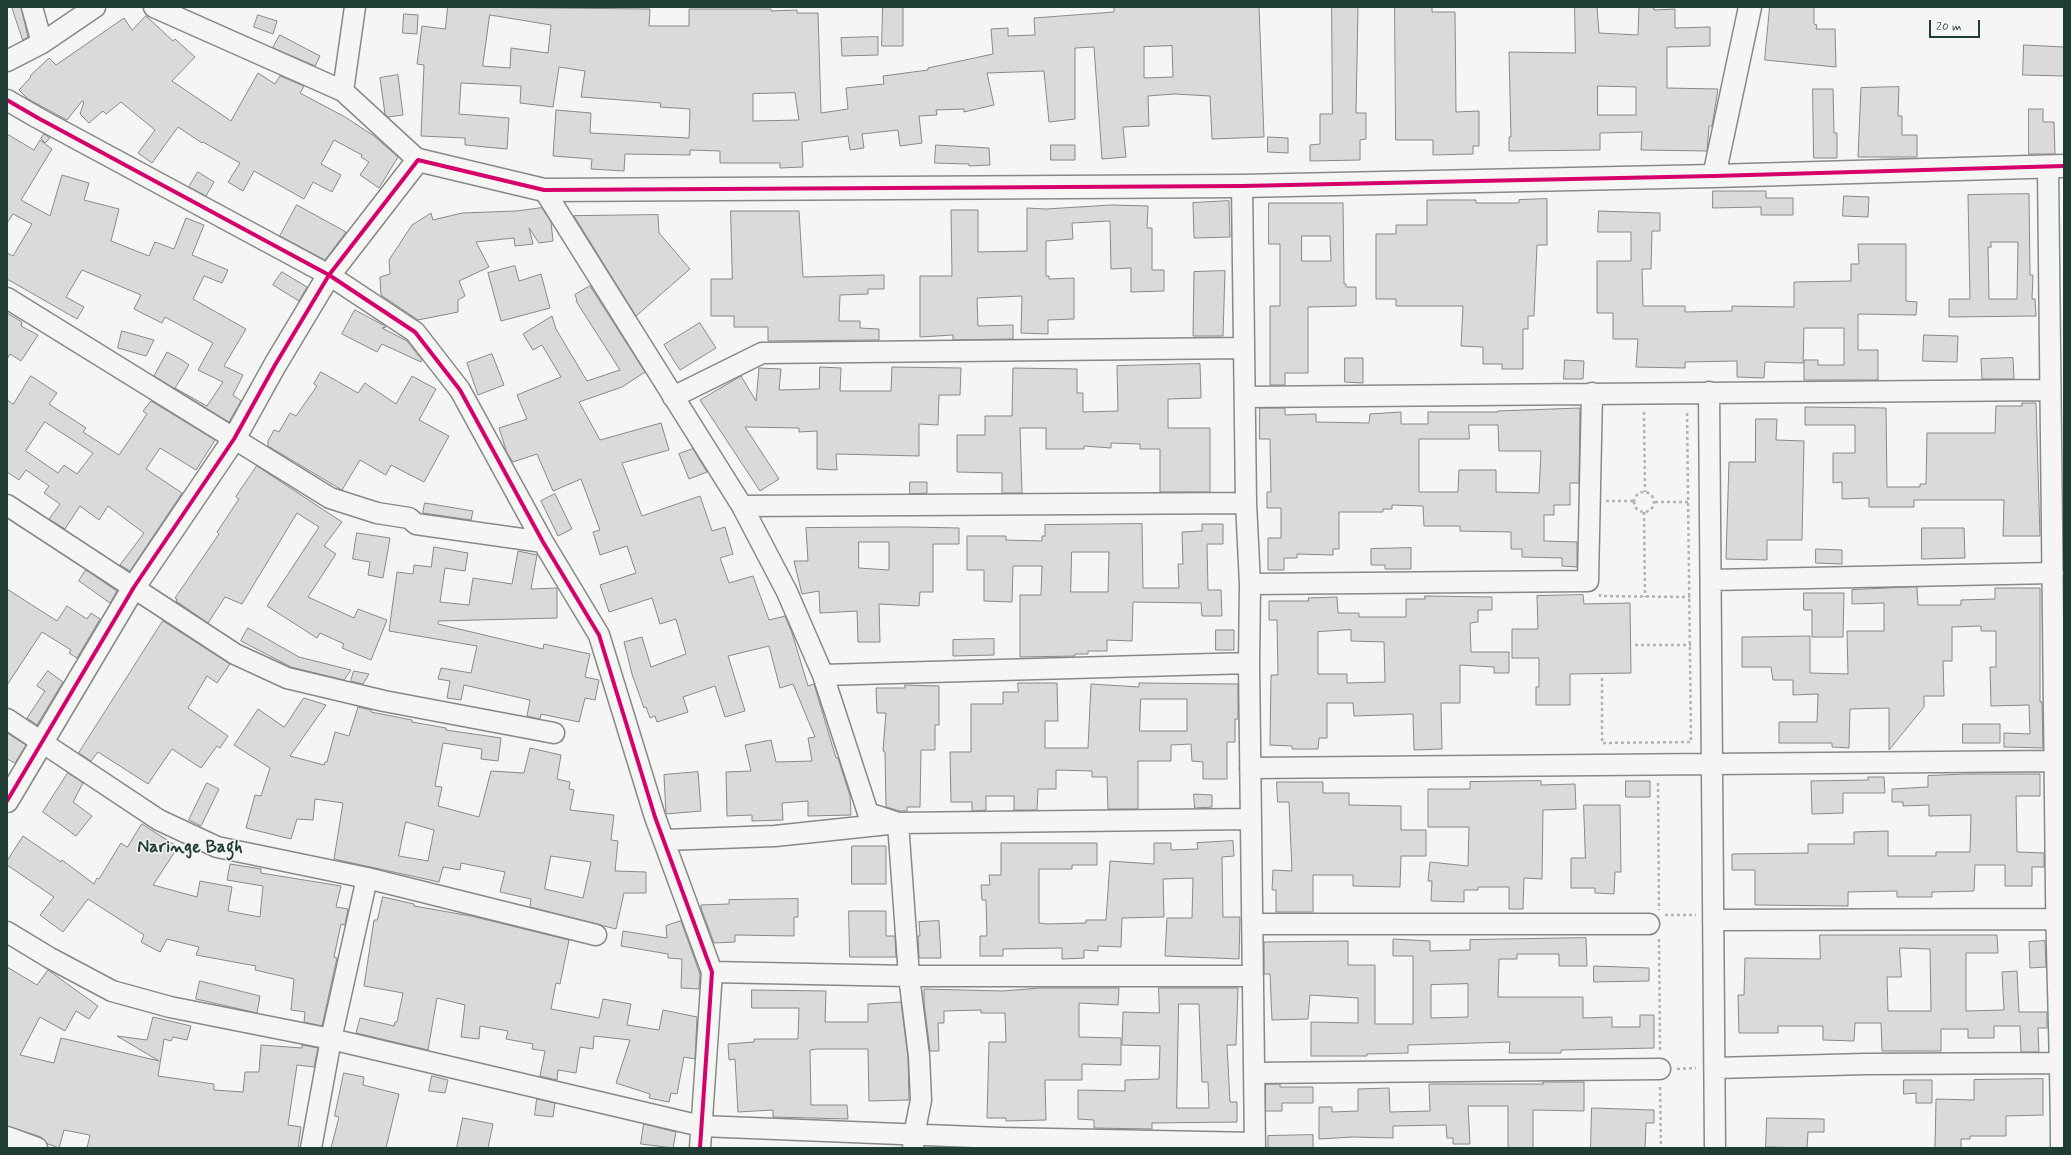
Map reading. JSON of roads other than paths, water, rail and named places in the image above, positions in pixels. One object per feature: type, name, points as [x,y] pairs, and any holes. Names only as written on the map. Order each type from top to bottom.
[{"type":"street","points":[[32,7],[42,43]]},
{"type":"street","points":[[7,61],[42,43],[95,7]]},
{"type":"street","points":[[154,7],[343,91],[418,160],[544,190],[1242,186],[1714,176],[2056,166],[2057,338],[2049,390],[2058,499],[2053,573],[2058,653],[2055,760],[2060,819],[2057,920],[2061,975],[2059,1063],[2062,1124],[2061,1148]]},
{"type":"street","points":[[343,91],[355,7]]},
{"type":"street","points":[[1714,176],[1750,7]]},
{"type":"street","points":[[7,100],[329,275],[415,332],[460,390],[543,542],[599,634],[664,840],[712,972],[700,1148]]},
{"type":"street","points":[[7,801],[134,587],[234,439],[275,365],[329,275],[418,160]]},
{"type":"street","points":[[7,932],[50,958],[112,990],[170,1007],[331,1039],[701,1126],[914,1142],[1000,1138],[1255,1145],[1249,663],[1250,584],[1246,503],[1242,186]]},
{"type":"street","points":[[544,190],[742,506],[788,592],[823,675],[868,813],[898,823]]},
{"type":"street","points":[[7,298],[330,498],[377,513],[409,518],[416,524],[543,542]]},
{"type":"street","points":[[673,396],[762,353],[1244,348]]},
{"type":"street","points":[[1245,397],[2049,390]]},
{"type":"street","points":[[1709,392],[1713,763],[1706,918],[1708,1068],[1715,1148]]},
{"type":"street","points":[[1250,584],[1588,581],[1592,393]]},
{"type":"street","points":[[742,506],[1246,503]]},
{"type":"street","points":[[7,505],[235,654],[287,678],[384,701],[554,733]]},
{"type":"street","points":[[1711,580],[2053,573]]},
{"type":"street","points":[[823,675],[1249,663]]},
{"type":"street","points":[[7,719],[159,820],[217,847],[367,878],[596,935]]},
{"type":"street","points":[[1250,768],[2055,760]]},
{"type":"street","points":[[664,840],[775,836],[898,823],[1251,819]]},
{"type":"street","points":[[898,823],[909,976],[919,1056],[921,1100],[914,1142]]},
{"type":"street","points":[[311,1148],[331,1039],[367,878]]},
{"type":"street","points":[[1706,918],[2057,920]]},
{"type":"street","points":[[1253,924],[1654,931]]},
{"type":"street","points":[[712,972],[909,976],[1252,976]]},
{"type":"street","points":[[1708,1068],[1866,1064],[2059,1063]]},
{"type":"street","points":[[1254,1073],[1660,1069]]},
{"type":"street","points":[[7,1137],[37,1148]]},
{"type":"district","name":"Naringe Bagh","points":[[190,848]]}]
